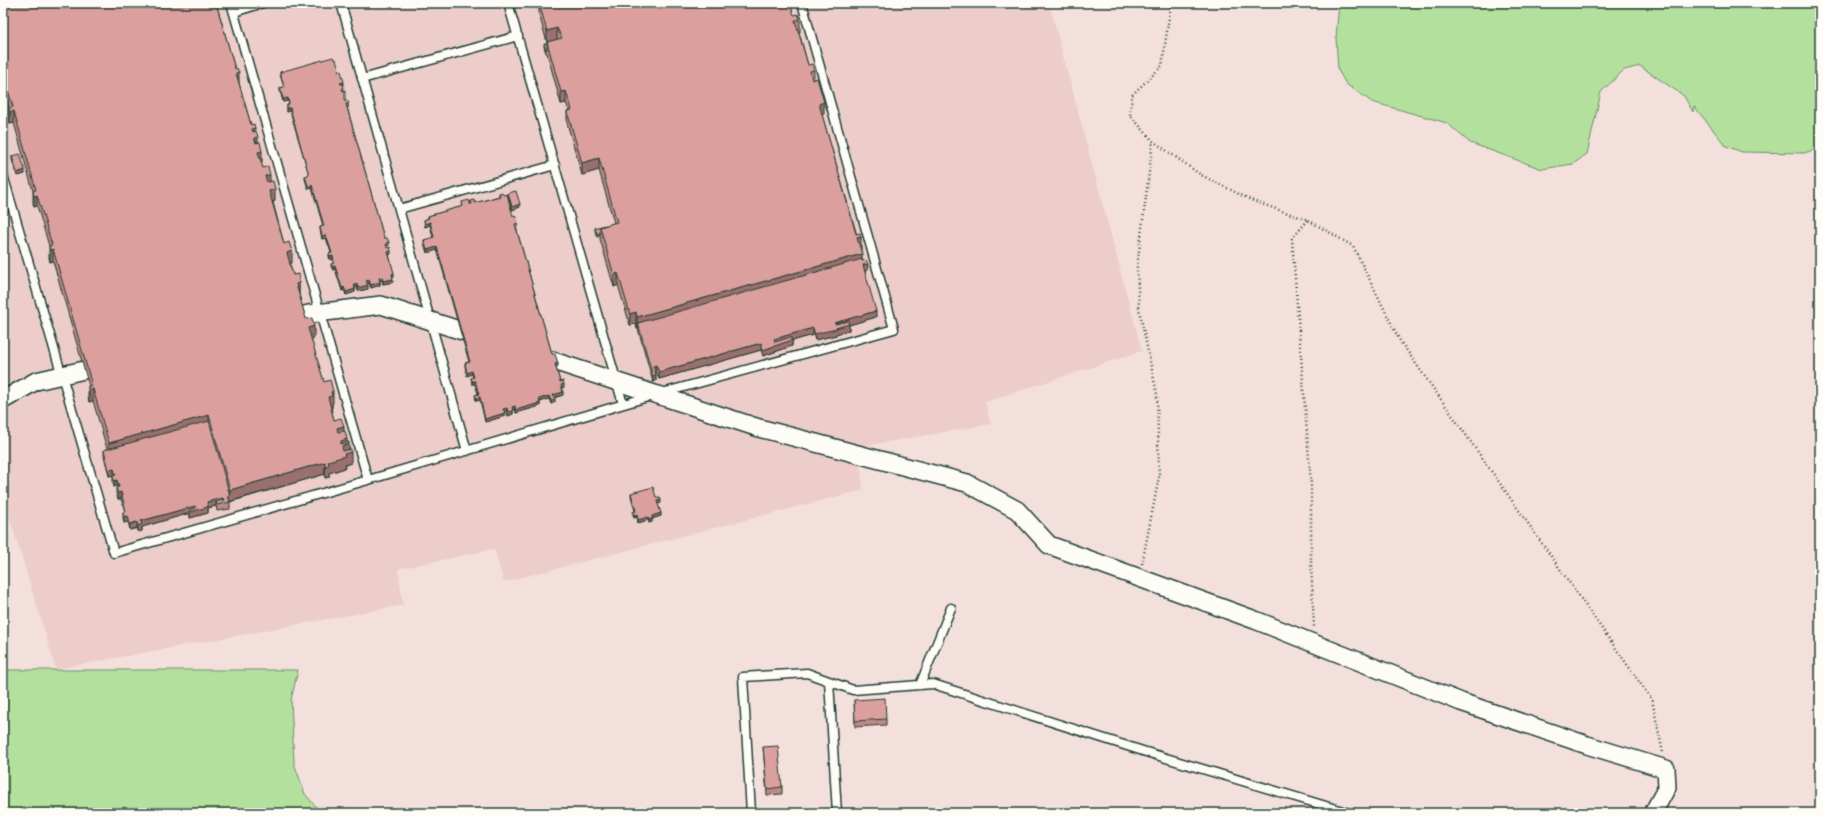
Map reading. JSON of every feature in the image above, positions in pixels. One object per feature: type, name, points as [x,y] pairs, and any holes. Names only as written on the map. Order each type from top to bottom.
[{"type":"street","points":[[268,324],[309,314],[381,305],[498,343]]},
{"type":"street","points":[[520,350],[760,428],[966,483],[1017,510],[1049,545],[1255,620],[1461,702],[1587,746],[1666,769],[1667,788],[1653,813]]},
{"type":"street","points":[[3,400],[36,381],[124,360]]},
{"type":"lane","points":[[231,3],[368,480]]},
{"type":"lane","points":[[234,12],[263,3]]},
{"type":"lane","points":[[340,3],[467,451]]},
{"type":"lane","points":[[508,3],[623,404]]},
{"type":"lane","points":[[3,175],[114,553],[368,480],[623,404],[894,329],[802,3]]},
{"type":"lane","points":[[362,79],[518,36]]},
{"type":"lane","points":[[399,210],[554,165]]},
{"type":"lane","points":[[920,685],[951,608]]},
{"type":"lane","points":[[751,813],[743,677],[807,673],[853,690],[933,684],[1146,752],[1349,813]]},
{"type":"lane","points":[[829,681],[837,813]]},
{"type":"path","points":[[1171,3],[1162,66],[1132,95],[1130,114],[1153,141],[1201,175],[1253,201],[1308,220],[1353,246],[1400,341],[1652,700],[1666,769]]},
{"type":"path","points":[[1139,578],[1159,477],[1156,394],[1139,308],[1137,267],[1145,189],[1153,141]]},
{"type":"path","points":[[1308,220],[1292,239],[1311,485],[1310,563],[1315,644]]},
{"type":"shaded area","points":[[3,3],[1049,3],[1142,351],[985,402],[991,424],[858,447],[863,490],[504,582],[494,549],[398,569],[403,605],[56,669],[3,496]]},
{"type":"green space","points":[[1339,3],[1820,3],[1820,148],[1804,153],[1742,152],[1726,146],[1694,106],[1693,112],[1684,96],[1640,66],[1624,70],[1601,92],[1587,154],[1573,164],[1542,169],[1470,143],[1447,123],[1372,102],[1346,84],[1338,70],[1336,38]]},
{"type":"green space","points":[[3,670],[298,670],[291,700],[294,763],[305,794],[321,813],[3,813]]},
{"type":"building","points":[[3,3],[216,3],[235,69],[237,68],[239,72],[236,73],[251,125],[254,124],[255,128],[252,129],[253,132],[256,131],[258,137],[254,138],[256,143],[260,142],[262,151],[258,152],[263,168],[268,166],[270,175],[265,176],[267,182],[273,181],[275,189],[269,191],[284,244],[289,242],[292,251],[287,253],[293,275],[299,274],[299,283],[296,284],[306,319],[312,318],[314,326],[308,328],[324,382],[330,380],[333,391],[331,392],[332,396],[328,397],[334,420],[341,418],[344,426],[337,428],[338,432],[345,431],[347,439],[341,441],[341,444],[349,442],[349,444],[342,446],[343,451],[351,449],[351,452],[344,454],[345,456],[328,461],[329,465],[325,466],[325,462],[230,490],[209,415],[109,443],[93,389],[89,390],[88,386],[92,385],[53,249],[50,250],[49,246],[52,245],[37,195],[34,196],[33,191],[36,190],[14,111],[10,112],[9,108],[13,107],[3,74]]},
{"type":"building","points":[[539,3],[790,3],[794,15],[798,14],[800,20],[795,20],[808,65],[812,64],[814,70],[810,71],[812,80],[817,78],[824,102],[819,104],[856,234],[860,233],[861,237],[857,238],[862,254],[637,317],[636,312],[630,314],[618,273],[614,275],[600,227],[617,222],[599,158],[582,163],[567,111],[572,110],[566,91],[561,92],[547,42],[562,38],[557,28],[547,31]]},
{"type":"building","points":[[547,43],[547,50],[546,50],[544,44]]},
{"type":"building","points":[[333,57],[336,59],[339,70],[337,72],[341,71],[344,82],[340,83],[343,84],[343,91],[345,90],[345,101],[347,100],[349,104],[346,104],[384,238],[387,238],[389,242],[386,243],[387,248],[390,247],[391,251],[388,252],[394,273],[392,274],[393,279],[383,281],[382,277],[379,278],[380,282],[371,285],[369,280],[366,281],[368,285],[358,288],[357,284],[354,284],[355,289],[346,292],[344,287],[342,288],[335,266],[333,267],[331,264],[334,263],[333,256],[330,257],[329,254],[332,253],[326,235],[322,236],[320,227],[324,226],[312,185],[308,186],[305,176],[309,175],[290,108],[287,108],[287,105],[289,104],[288,98],[283,99],[280,88],[284,87],[280,72]]},
{"type":"building","points":[[20,154],[25,170],[17,173],[12,156]]},
{"type":"building","points":[[516,191],[520,204],[512,207],[508,193]]},
{"type":"building","points":[[502,192],[503,195],[507,194],[513,216],[515,215],[518,223],[515,224],[552,354],[555,354],[558,363],[555,364],[560,382],[563,381],[564,384],[561,385],[563,392],[553,395],[555,399],[551,401],[549,396],[539,399],[540,403],[516,410],[515,406],[512,407],[513,411],[508,412],[507,408],[503,409],[505,413],[485,419],[480,397],[476,398],[475,395],[479,394],[475,381],[472,381],[471,378],[474,377],[472,371],[467,373],[465,363],[470,362],[437,247],[427,250],[424,240],[434,237],[430,222],[425,224],[424,220],[429,218],[428,216],[463,206],[462,202],[469,200],[470,204],[472,204],[471,201],[474,200],[475,203],[500,196],[499,193]]},
{"type":"building","points":[[605,225],[600,227],[600,233],[597,234],[595,228]]},
{"type":"building","points":[[862,259],[862,261],[866,260],[868,264],[863,265],[876,311],[834,323],[848,321],[849,324],[836,329],[815,334],[813,328],[774,339],[775,342],[791,337],[792,340],[763,350],[761,343],[659,372],[656,365],[653,366],[656,375],[653,376],[638,323]]},
{"type":"building","points":[[209,421],[230,496],[228,496],[230,502],[217,505],[216,502],[224,500],[223,498],[207,502],[208,507],[190,512],[190,510],[196,508],[195,506],[141,521],[142,524],[138,526],[137,522],[130,524],[128,516],[124,517],[123,512],[126,511],[121,492],[118,493],[116,488],[119,487],[117,480],[114,481],[113,476],[116,475],[114,469],[109,470],[104,450]]},
{"type":"building","points":[[653,487],[656,497],[660,497],[661,500],[657,501],[661,513],[652,516],[652,519],[649,520],[648,517],[638,520],[637,514],[634,515],[633,512],[636,511],[631,493]]},
{"type":"building","points":[[885,698],[886,719],[855,721],[854,700]]},
{"type":"building","points":[[778,746],[782,787],[767,789],[763,747]]}]
